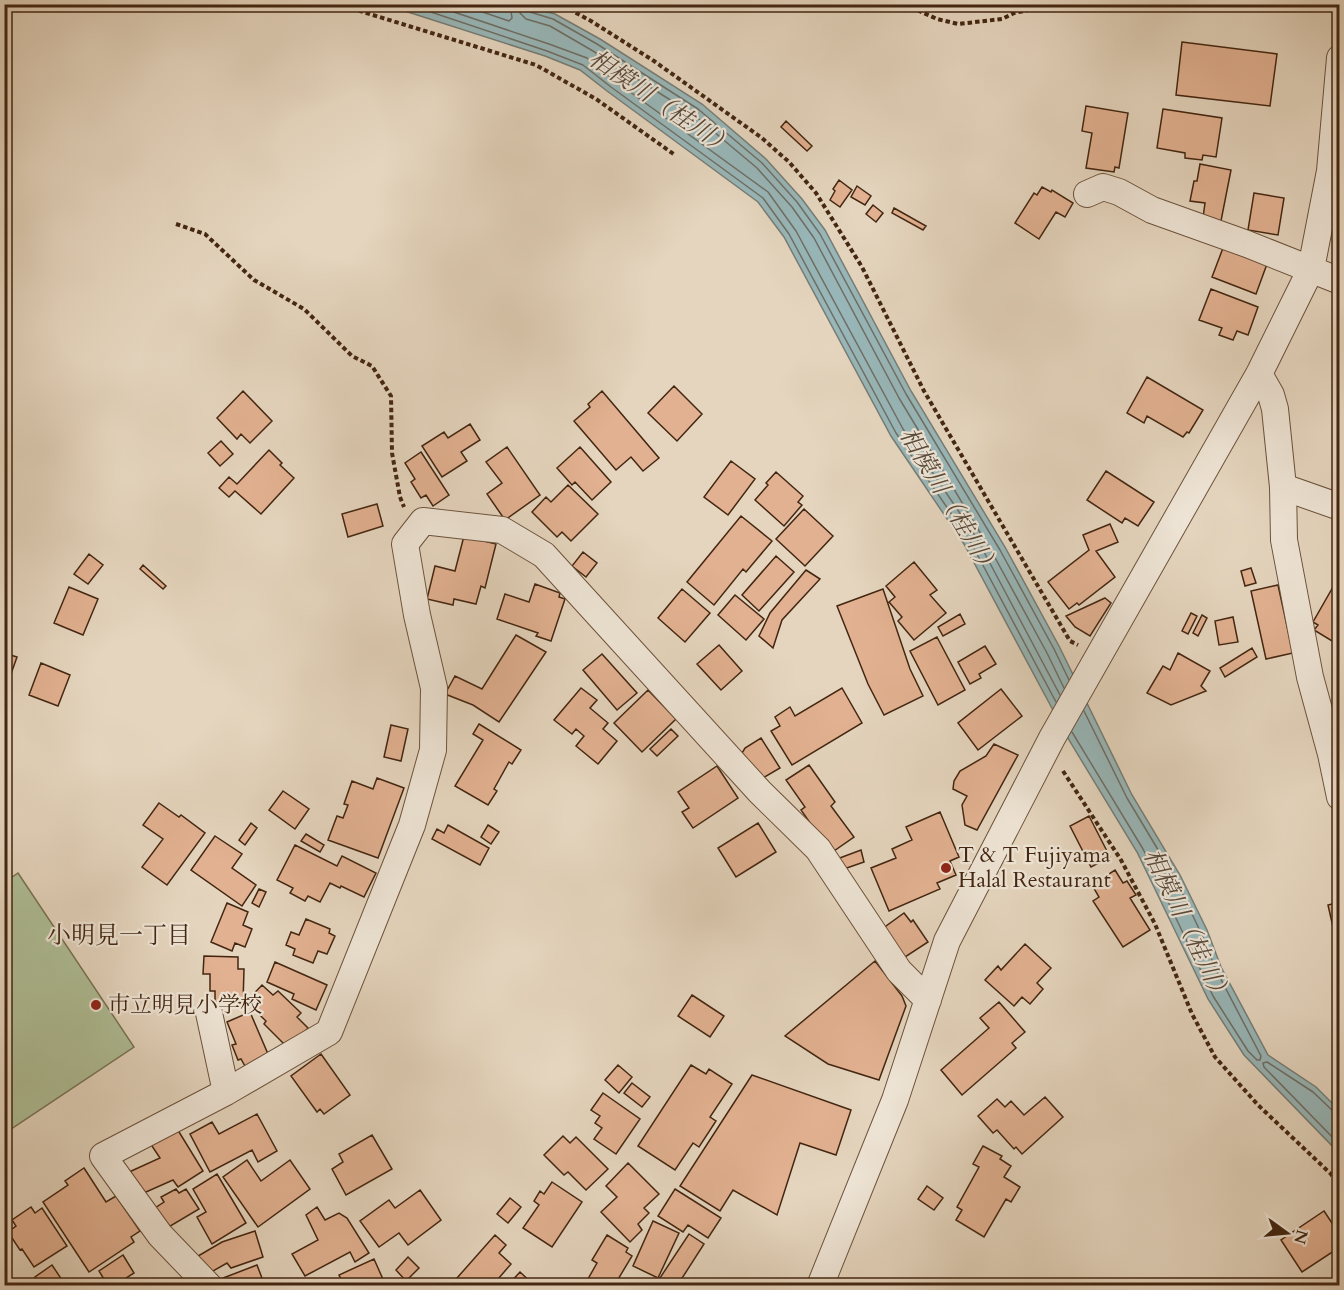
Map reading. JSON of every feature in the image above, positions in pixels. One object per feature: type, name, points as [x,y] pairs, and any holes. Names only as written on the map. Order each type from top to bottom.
[{"type":"street","points":[[820,1286],[895,1100],[947,941],[1049,744],[1259,374],[1311,269],[1330,171],[1336,127],[1340,58]]},
{"type":"street","points":[[1088,194],[1103,187],[1119,192],[1152,210],[1340,281]]},
{"type":"street","points":[[1259,374],[1271,395],[1275,409],[1283,487],[1284,540],[1310,677],[1340,797]]},
{"type":"street","points":[[1283,487],[1340,507]]},
{"type":"street","points":[[209,1286],[160,1235],[102,1156],[226,1092],[329,1032],[412,825],[432,750],[434,688],[417,615],[405,544],[423,520],[502,530],[544,555],[760,792],[818,849],[899,971],[927,1000]]},
{"type":"street","points":[[1310,677],[1340,722]]},
{"type":"street","points":[[209,1012],[226,1092]]},
{"type":"path","points":[[338,4],[536,65],[596,99],[675,155]]},
{"type":"path","points":[[555,4],[591,21],[654,61],[762,138],[789,162],[816,193],[862,267],[924,391],[1070,641],[1095,664]]},
{"type":"path","points":[[904,4],[937,19],[958,24],[1002,19],[1014,13],[1043,7],[1080,4]]},
{"type":"path","points":[[176,224],[205,234],[254,280],[304,309],[352,356],[372,366],[391,396],[392,453],[400,497],[414,533]]},
{"type":"path","points":[[1049,744],[1063,771],[1121,860],[1155,924],[1192,1014],[1215,1057],[1258,1105],[1331,1174],[1340,1188]]},
{"type":"green space","points":[[18,873],[134,1047],[5,1133],[5,882]]},
{"type":"water","name":"相模川（桂川）","points":[[386,5],[523,5],[555,14],[600,39],[702,104],[766,159],[802,199],[825,230],[911,391],[1005,547],[1059,646],[1132,795],[1180,875],[1207,930],[1221,967],[1268,1055],[1316,1087],[1339,1110],[1339,1156],[1337,1151],[1244,1055],[1208,999],[1137,852],[1069,740],[964,544],[891,436],[784,237],[758,202],[580,70],[545,56]]},
{"type":"building","points":[[995,4],[1017,4],[1018,10],[995,11]]},
{"type":"building","points":[[1182,42],[1277,54],[1270,106],[1176,95]]},
{"type":"building","points":[[1086,106],[1128,113],[1119,168],[1115,167],[1114,172],[1086,168],[1092,133],[1082,131]]},
{"type":"building","points":[[1163,109],[1222,118],[1216,157],[1203,155],[1202,160],[1185,158],[1185,153],[1157,148]]},
{"type":"building","points":[[786,121],[812,146],[807,151],[781,127]]},
{"type":"building","points":[[1200,164],[1231,170],[1221,221],[1203,218],[1205,203],[1190,201]]},
{"type":"building","points":[[839,180],[852,190],[840,207],[830,200]]},
{"type":"building","points":[[857,186],[871,196],[865,205],[851,197]]},
{"type":"building","points":[[1042,187],[1051,192],[1052,190],[1073,203],[1065,217],[1056,212],[1039,239],[1015,223],[1034,193],[1037,195]]},
{"type":"building","points":[[1254,193],[1284,198],[1278,235],[1248,230]]},
{"type":"building","points":[[873,205],[883,213],[876,222],[866,214]]},
{"type":"building","points":[[894,208],[926,226],[923,230],[892,213]]},
{"type":"building","points":[[1223,248],[1267,264],[1256,294],[1212,277]]},
{"type":"building","points":[[1211,289],[1258,307],[1248,335],[1237,331],[1233,340],[1219,335],[1222,328],[1199,320]]},
{"type":"building","points":[[1147,377],[1203,410],[1189,433],[1187,432],[1183,437],[1147,416],[1144,423],[1127,413]]},
{"type":"building","points":[[674,386],[702,414],[677,441],[648,413]]},
{"type":"building","points":[[243,391],[272,421],[250,443],[241,434],[237,439],[217,418]]},
{"type":"building","points":[[602,391],[659,458],[643,471],[631,457],[616,470],[574,421],[590,407],[588,404]]},
{"type":"building","points":[[470,424],[480,440],[461,452],[467,461],[442,477],[422,446],[444,432],[448,438]]},
{"type":"building","points":[[221,441],[233,454],[220,466],[208,453]]},
{"type":"building","points":[[507,447],[540,495],[505,520],[487,494],[502,483],[486,462]]},
{"type":"building","points":[[580,447],[611,482],[592,500],[575,482],[572,485],[557,468]]},
{"type":"building","points":[[269,450],[294,478],[261,514],[235,491],[229,497],[219,488],[229,477],[237,484]]},
{"type":"building","points":[[421,452],[449,495],[433,506],[426,495],[421,498],[411,482],[415,479],[405,463]]},
{"type":"building","points":[[731,461],[755,479],[728,515],[704,497]]},
{"type":"building","points":[[1106,471],[1154,502],[1138,526],[1125,518],[1122,523],[1087,500]]},
{"type":"building","points":[[776,472],[803,496],[798,502],[802,505],[784,526],[755,500]]},
{"type":"building","points":[[568,485],[598,514],[571,541],[562,532],[557,537],[532,512],[546,497],[551,502]]},
{"type":"building","points":[[377,504],[383,526],[348,537],[342,514]]},
{"type":"building","points":[[804,509],[833,536],[805,566],[776,539]]},
{"type":"building","points":[[741,516],[772,541],[746,572],[743,569],[714,605],[687,582]]},
{"type":"building","points":[[1110,524],[1118,542],[1096,551],[1115,577],[1079,605],[1077,603],[1069,609],[1048,582],[1089,550],[1083,535]]},
{"type":"building","points":[[464,536],[496,544],[485,588],[481,586],[476,604],[454,599],[453,605],[427,599],[435,566],[455,571]]},
{"type":"building","points":[[583,552],[597,563],[586,577],[572,566]]},
{"type":"building","points":[[89,554],[103,565],[88,584],[74,574]]},
{"type":"building","points":[[776,556],[794,572],[759,611],[742,595]]},
{"type":"building","points":[[914,562],[937,590],[930,595],[946,613],[914,640],[898,621],[902,617],[889,602],[895,597],[886,586]]},
{"type":"building","points":[[143,565],[166,586],[163,589],[140,569]]},
{"type":"building","points":[[1251,568],[1256,583],[1245,586],[1241,571]]},
{"type":"building","points":[[806,570],[820,579],[782,620],[773,648],[759,636],[770,613]]},
{"type":"building","points":[[535,584],[560,593],[559,597],[565,599],[551,641],[536,636],[538,633],[497,619],[505,594],[529,602]]},
{"type":"building","points":[[1278,585],[1293,653],[1266,659],[1251,591]]},
{"type":"building","points":[[69,587],[98,599],[83,635],[54,623]]},
{"type":"building","points":[[1333,587],[1340,591],[1340,639],[1337,644],[1314,630],[1318,625],[1313,622]]},
{"type":"building","points":[[682,589],[710,613],[685,642],[658,618]]},
{"type":"building","points":[[883,589],[910,669],[923,696],[884,715],[868,684],[837,606]]},
{"type":"building","points":[[735,595],[764,619],[746,640],[718,615]]},
{"type":"building","points":[[1105,598],[1111,603],[1090,636],[1075,627],[1066,616]]},
{"type":"building","points":[[1191,613],[1197,616],[1188,634],[1182,631]]},
{"type":"building","points":[[960,614],[965,624],[943,636],[938,627]]},
{"type":"building","points":[[1202,615],[1207,618],[1198,636],[1193,633]]},
{"type":"building","points":[[1233,617],[1238,642],[1219,645],[1215,621]]},
{"type":"building","points":[[516,635],[546,652],[499,722],[473,705],[445,694],[455,676],[482,689]]},
{"type":"building","points":[[937,637],[965,690],[938,705],[910,651]]},
{"type":"building","points":[[719,645],[742,671],[721,690],[697,664]]},
{"type":"building","points":[[985,646],[996,664],[979,674],[981,678],[970,684],[958,662]]},
{"type":"building","points":[[1252,648],[1257,657],[1225,677],[1220,668]]},
{"type":"building","points":[[4,653],[17,657],[6,688],[4,687]]},
{"type":"building","points":[[1178,653],[1210,671],[1201,686],[1206,691],[1171,705],[1147,693],[1163,666],[1170,670]]},
{"type":"building","points":[[602,654],[637,693],[617,710],[583,670]]},
{"type":"building","points":[[41,663],[70,675],[58,706],[29,695]]},
{"type":"building","points":[[581,688],[597,700],[590,708],[608,723],[603,729],[617,741],[598,764],[576,746],[584,736],[576,729],[572,734],[554,720]]},
{"type":"building","points":[[842,688],[862,723],[792,765],[771,731],[780,726],[775,717],[790,707],[795,716]]},
{"type":"building","points":[[1001,689],[1022,716],[978,750],[958,723]]},
{"type":"building","points":[[648,690],[676,719],[642,752],[614,723]]},
{"type":"building","points":[[479,724],[521,750],[512,764],[509,762],[494,789],[497,791],[488,805],[455,786],[483,740],[473,734]]},
{"type":"building","points":[[391,725],[408,729],[401,761],[384,757]]},
{"type":"building","points":[[671,729],[678,736],[657,756],[650,749]]},
{"type":"building","points":[[761,738],[780,768],[763,778],[757,776],[742,753],[745,748]]},
{"type":"building","points":[[994,744],[1018,755],[977,830],[965,825],[962,805],[967,796],[953,789],[954,781],[960,771],[986,756]]},
{"type":"building","points":[[809,765],[835,802],[831,806],[854,837],[831,853],[801,810],[805,807],[786,780]]},
{"type":"building","points":[[717,766],[738,798],[693,828],[682,812],[689,808],[678,792]]},
{"type":"building","points":[[377,778],[404,788],[378,858],[328,840],[337,816],[343,818],[348,805],[344,804],[352,781],[373,789]]},
{"type":"building","points":[[283,791],[309,809],[295,829],[269,810]]},
{"type":"building","points":[[159,803],[179,817],[181,815],[205,833],[167,885],[142,867],[163,839],[143,825]]},
{"type":"building","points":[[940,812],[959,857],[950,861],[956,875],[937,883],[940,889],[889,911],[871,868],[896,858],[892,849],[912,840],[906,827]]},
{"type":"building","points":[[1089,816],[1110,857],[1091,867],[1070,826]]},
{"type":"building","points":[[251,823],[257,828],[245,845],[239,840]]},
{"type":"building","points":[[758,823],[776,852],[736,877],[718,848]]},
{"type":"building","points":[[448,825],[489,848],[480,865],[432,839],[437,829],[444,833]]},
{"type":"building","points":[[488,825],[499,832],[491,844],[481,837]]},
{"type":"building","points":[[306,834],[324,845],[320,852],[301,841]]},
{"type":"building","points":[[215,836],[242,854],[232,868],[256,885],[242,906],[191,870]]},
{"type":"building","points":[[295,845],[337,866],[342,856],[376,873],[364,897],[330,883],[320,902],[308,896],[305,901],[290,893],[293,888],[277,880]]},
{"type":"building","points":[[861,850],[864,862],[841,870],[837,859]]},
{"type":"building","points":[[1115,870],[1123,883],[1127,881],[1136,895],[1130,898],[1150,930],[1123,947],[1093,901],[1099,897],[1092,885]]},
{"type":"building","points":[[259,889],[266,892],[259,907],[252,903]]},
{"type":"building","points":[[1340,902],[1340,958],[1328,905]]},
{"type":"building","points":[[227,903],[248,912],[243,925],[252,929],[245,947],[235,943],[232,951],[211,942]]},
{"type":"building","points":[[904,913],[911,922],[913,920],[928,942],[902,959],[882,929]]},
{"type":"building","points":[[306,919],[330,929],[329,933],[335,936],[327,954],[318,951],[313,963],[293,955],[295,949],[286,945],[291,932],[299,935]]},
{"type":"building","points":[[1025,944],[1051,968],[1037,983],[1043,989],[1030,1004],[1022,997],[1014,1006],[985,980],[998,966],[1001,970]]},
{"type":"building","points":[[204,956],[238,957],[238,969],[244,969],[243,1003],[215,1002],[215,991],[210,991],[210,974],[203,974]]},
{"type":"building","points":[[875,961],[902,996],[906,1006],[879,1080],[828,1064],[785,1036]]},
{"type":"building","points":[[275,962],[327,985],[316,1010],[292,999],[294,994],[267,982]]},
{"type":"building","points":[[262,985],[273,995],[278,991],[301,1013],[297,1017],[308,1028],[289,1049],[264,1024],[266,1021],[246,1002]]},
{"type":"building","points":[[692,995],[724,1016],[710,1037],[678,1016]]},
{"type":"building","points":[[999,1002],[1025,1032],[1012,1043],[1016,1048],[962,1095],[941,1070],[989,1028],[980,1018]]},
{"type":"building","points":[[250,1012],[268,1054],[246,1068],[241,1059],[238,1060],[232,1045],[236,1044],[227,1022]]},
{"type":"building","points":[[321,1054],[350,1095],[324,1114],[320,1109],[317,1112],[291,1076]]},
{"type":"building","points":[[618,1065],[632,1077],[619,1093],[605,1080]]},
{"type":"building","points":[[691,1065],[706,1074],[709,1069],[732,1084],[710,1117],[716,1121],[699,1147],[693,1143],[675,1170],[638,1146]]},
{"type":"building","points":[[752,1075],[851,1110],[836,1155],[800,1143],[777,1215],[733,1190],[720,1211],[680,1186]]},
{"type":"building","points":[[632,1083],[650,1097],[642,1107],[624,1093]]},
{"type":"building","points":[[603,1093],[640,1119],[616,1154],[594,1139],[602,1128],[595,1123],[600,1116],[591,1110]]},
{"type":"building","points":[[1045,1097],[1063,1117],[1022,1154],[1016,1147],[1014,1149],[997,1130],[993,1133],[978,1116],[997,1099],[1005,1107],[1011,1101],[1024,1115]]},
{"type":"building","points":[[257,1114],[277,1151],[258,1162],[252,1150],[210,1172],[190,1134],[212,1122],[219,1134]]},
{"type":"building","points":[[176,1127],[203,1171],[178,1187],[173,1180],[137,1196],[127,1173],[160,1158],[150,1143]]},
{"type":"building","points":[[372,1135],[392,1169],[346,1195],[332,1169],[343,1162],[339,1154]]},
{"type":"building","points":[[563,1136],[570,1143],[576,1137],[608,1169],[586,1190],[568,1172],[564,1175],[544,1155]]},
{"type":"building","points":[[983,1146],[1002,1156],[1000,1159],[1011,1166],[1004,1177],[1020,1187],[1011,1202],[1006,1199],[984,1237],[956,1220],[962,1210],[957,1207],[979,1167],[973,1164]]},
{"type":"building","points":[[247,1160],[261,1181],[290,1160],[310,1189],[258,1227],[223,1177]]},
{"type":"building","points":[[628,1163],[659,1194],[644,1208],[649,1213],[638,1224],[642,1230],[630,1242],[601,1212],[617,1197],[606,1186]]},
{"type":"building","points":[[84,1168],[106,1202],[116,1196],[140,1231],[131,1237],[134,1242],[89,1272],[43,1202],[68,1185],[65,1181]]},
{"type":"building","points":[[217,1174],[246,1223],[212,1244],[197,1217],[206,1212],[193,1189]]},
{"type":"building","points":[[552,1182],[582,1202],[552,1247],[523,1228],[539,1205],[534,1201],[540,1191],[544,1194]]},
{"type":"building","points":[[927,1186],[943,1198],[934,1210],[918,1199]]},
{"type":"building","points":[[176,1189],[179,1193],[186,1189],[199,1209],[167,1228],[155,1208],[164,1202],[161,1197]]},
{"type":"building","points":[[675,1189],[721,1218],[708,1238],[688,1225],[683,1232],[658,1216]]},
{"type":"building","points":[[420,1190],[441,1220],[408,1245],[399,1233],[379,1247],[360,1221],[389,1200],[395,1208]]},
{"type":"building","points":[[510,1198],[521,1207],[508,1223],[497,1214]]},
{"type":"building","points":[[31,1207],[35,1213],[42,1208],[67,1246],[34,1267],[8,1232],[16,1226],[12,1220]]},
{"type":"building","points":[[317,1207],[325,1220],[339,1213],[347,1218],[369,1253],[355,1262],[350,1252],[305,1276],[292,1254],[318,1240],[306,1215]]},
{"type":"building","points":[[1324,1211],[1340,1235],[1340,1247],[1302,1272],[1281,1240]]},
{"type":"building","points":[[653,1221],[679,1233],[658,1278],[633,1266]]},
{"type":"building","points":[[255,1231],[263,1257],[231,1268],[227,1263],[206,1275],[193,1259],[222,1242]]},
{"type":"building","points":[[689,1234],[704,1244],[677,1286],[657,1286],[656,1284]]},
{"type":"building","points":[[495,1235],[506,1245],[499,1253],[511,1264],[492,1286],[465,1286],[457,1278]]},
{"type":"building","points":[[607,1235],[628,1248],[626,1252],[632,1256],[614,1286],[584,1286],[597,1263],[592,1260]]},
{"type":"building","points":[[123,1255],[134,1273],[114,1286],[108,1286],[99,1271]]},
{"type":"building","points":[[408,1257],[419,1268],[406,1281],[396,1270]]},
{"type":"building","points":[[374,1259],[386,1286],[344,1286],[339,1275]]},
{"type":"building","points":[[52,1265],[66,1286],[41,1286],[35,1277]]},
{"type":"building","points":[[257,1265],[265,1286],[220,1286],[218,1280]]},
{"type":"building","points":[[520,1272],[535,1286],[507,1286]]},
{"type":"place","name":"T & T Fujiyama Halal Restaurant","points":[[946,868]]},
{"type":"place","name":"市立明見小学校","points":[[96,1005]]},
{"type":"district","name":"小明見一丁目","points":[[119,935]]}]
